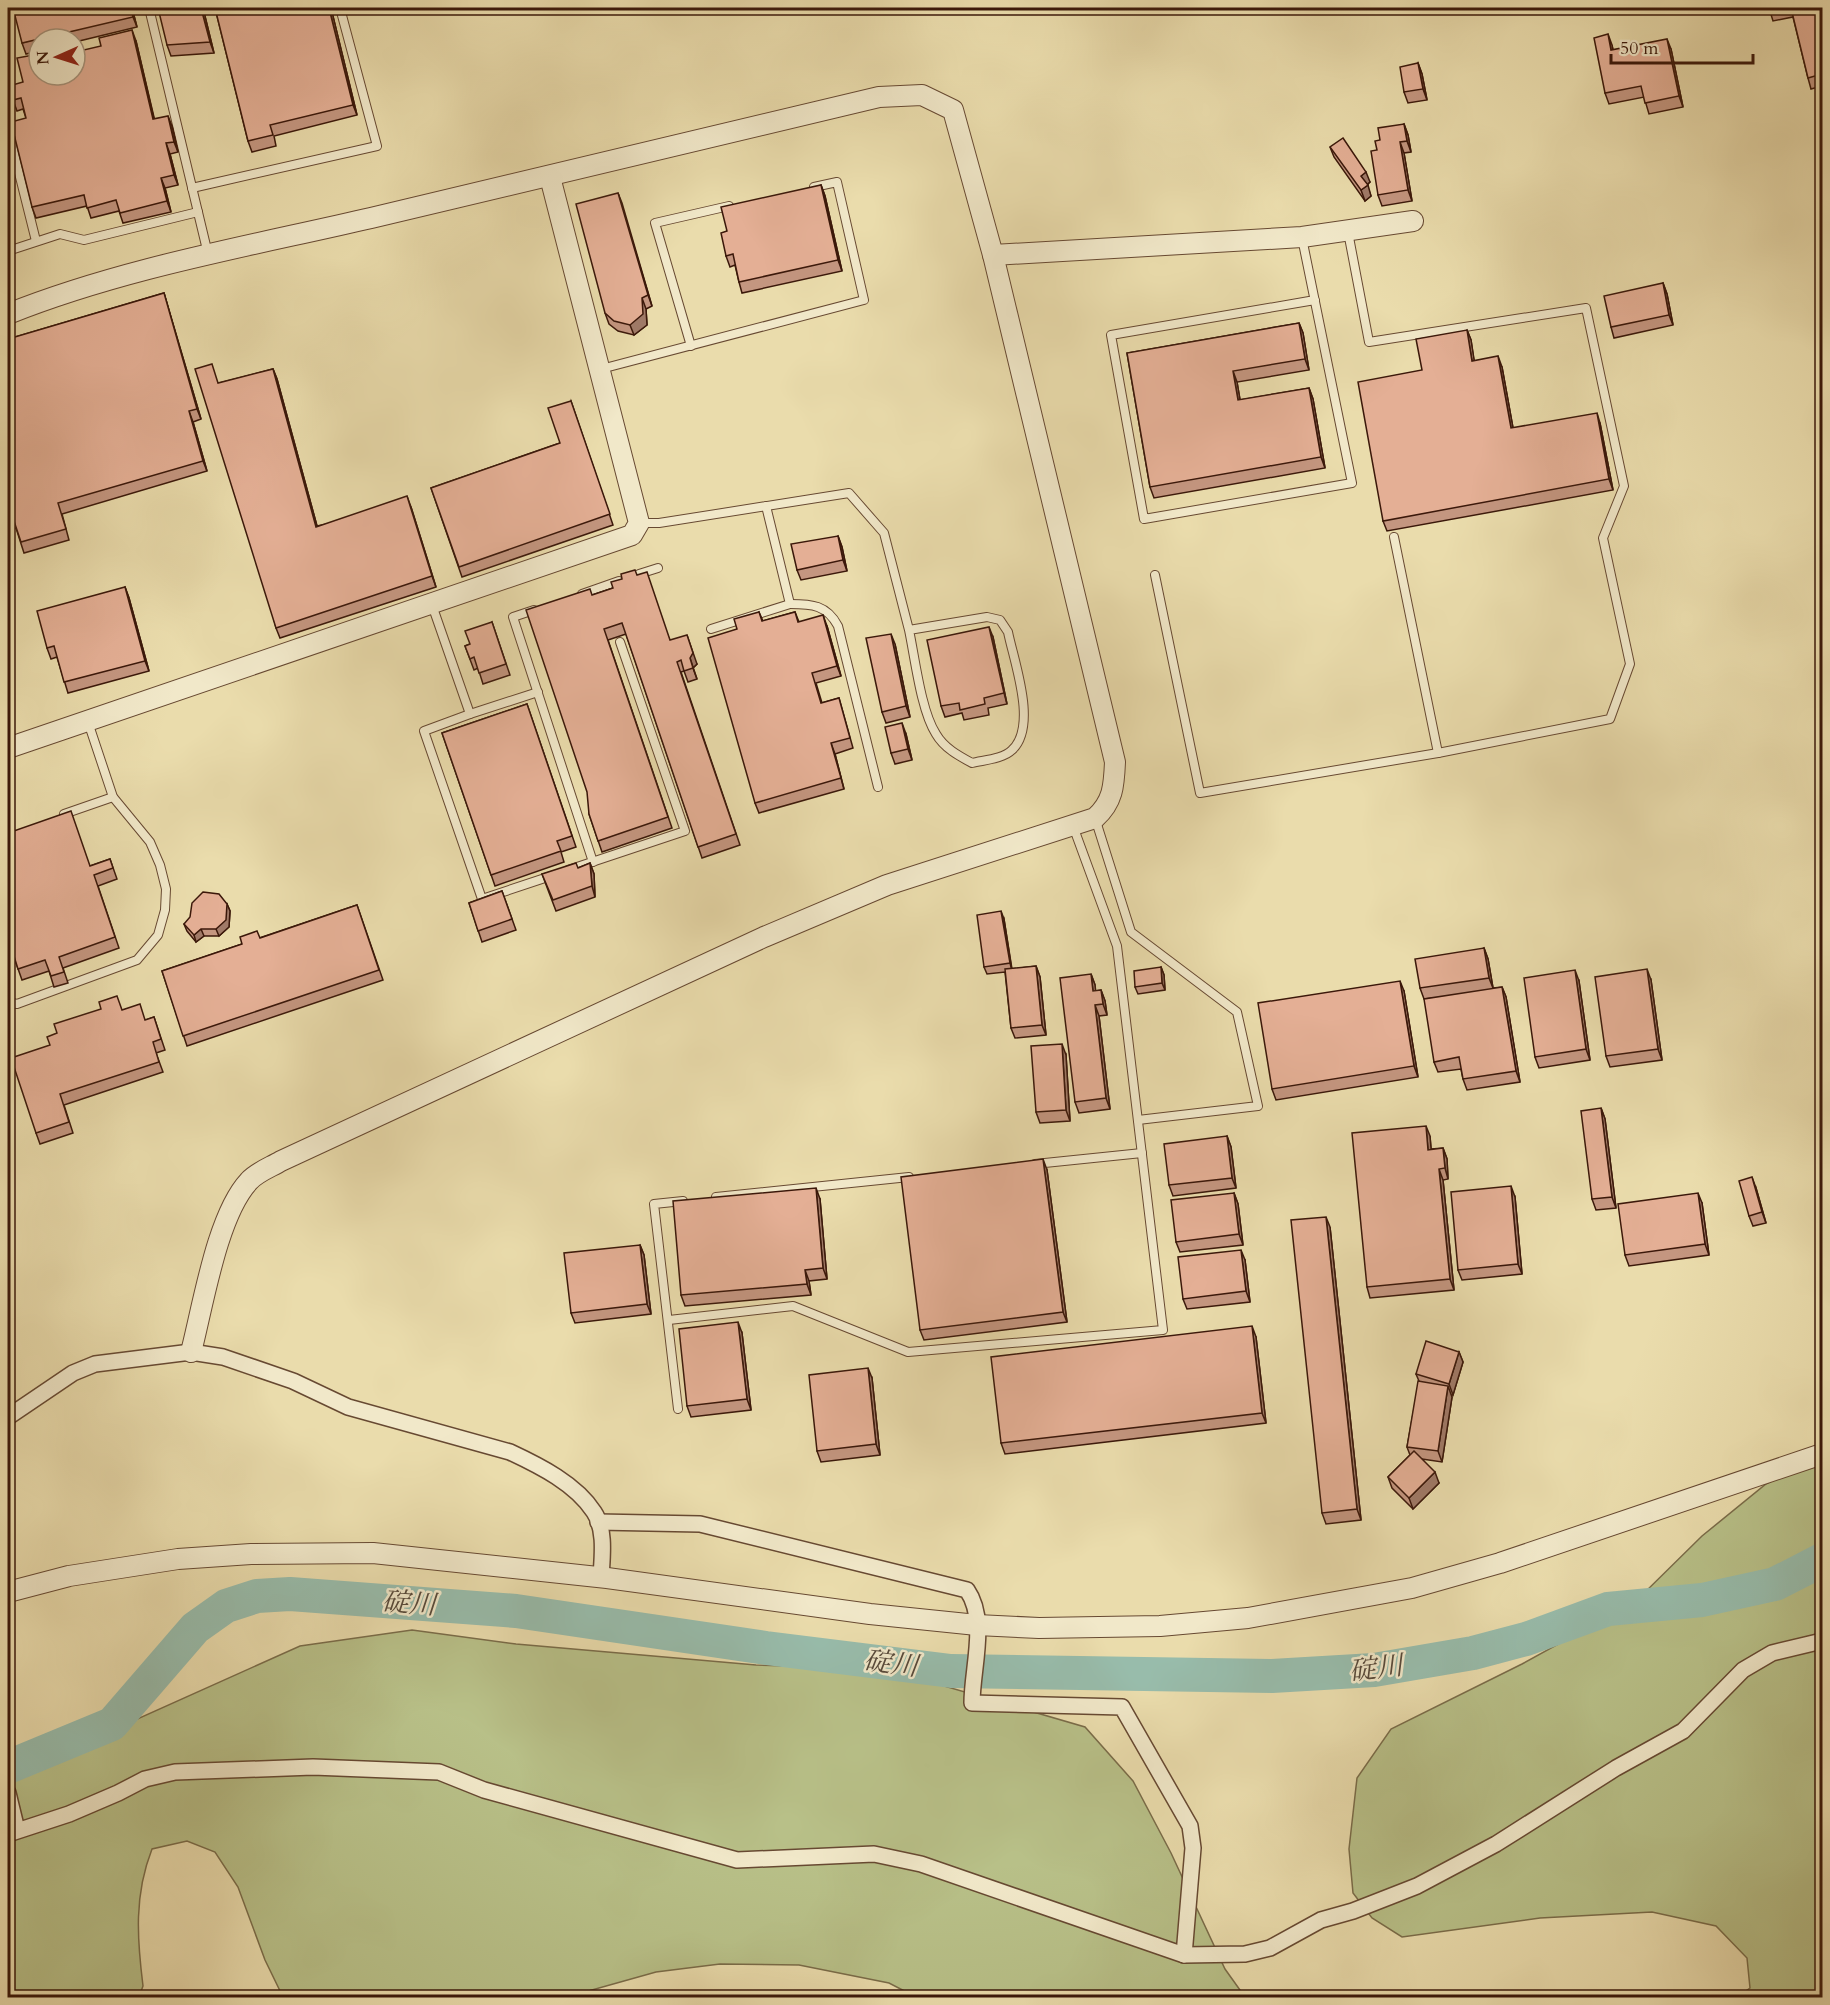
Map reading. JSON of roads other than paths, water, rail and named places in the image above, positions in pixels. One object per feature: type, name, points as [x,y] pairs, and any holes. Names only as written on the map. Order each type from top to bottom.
[{"type":"street","points":[[8,314],[54,295],[209,255],[550,177],[879,97],[922,95],[953,110],[993,255],[1115,762],[1114,789],[1106,808],[1095,818],[887,885],[764,937],[292,1156],[250,1179],[232,1204],[218,1247],[191,1352]]},
{"type":"street","points":[[8,748],[632,535],[639,523],[550,177]]},
{"type":"street","points":[[993,255],[1302,237],[1413,221]]},
{"type":"street","points":[[8,1417],[73,1373],[94,1364],[191,1352],[223,1357],[294,1381],[348,1407],[510,1452],[533,1463],[574,1490],[595,1513],[602,1539],[601,1577]]},
{"type":"street","points":[[8,1592],[69,1576],[178,1559],[251,1554],[373,1553],[601,1577],[870,1614],[977,1625],[1039,1628],[1171,1625],[1248,1618],[1412,1588],[1500,1563],[1822,1454]]},
{"type":"street","points":[[598,1522],[700,1524],[948,1583],[967,1590],[974,1599],[977,1625],[972,1703],[1122,1707],[1190,1826],[1193,1848],[1184,1955]]},
{"type":"street","points":[[8,1792],[12,1832],[69,1814],[145,1779],[175,1772],[313,1767],[439,1772],[484,1790],[736,1860],[874,1854],[921,1864],[1184,1955],[1245,1954],[1270,1947],[1321,1920],[1353,1911],[1416,1886],[1496,1844],[1616,1768],[1683,1731],[1743,1670],[1772,1653],[1822,1641]]},
{"type":"lane","points":[[149,8],[209,255]]},
{"type":"lane","points":[[192,188],[377,146],[340,8]]},
{"type":"lane","points":[[8,129],[36,241]]},
{"type":"lane","points":[[600,369],[864,300],[837,182],[803,190]]},
{"type":"lane","points":[[691,346],[655,223],[735,205]]},
{"type":"lane","points":[[8,250],[60,234],[84,240],[198,212]]},
{"type":"lane","points":[[1155,575],[1200,793],[1438,753],[1610,719],[1630,664],[1603,538],[1624,486],[1586,308],[1369,342],[1348,230]]},
{"type":"lane","points":[[1302,237],[1315,300],[1352,483],[1144,519],[1111,335],[1315,300]]},
{"type":"lane","points":[[639,523],[659,523],[849,493],[884,533],[909,630],[928,718],[936,735],[954,754],[972,762],[1012,751],[1023,734],[1025,715],[1008,632],[1000,620],[987,617],[909,630]]},
{"type":"lane","points":[[766,506],[790,604]]},
{"type":"lane","points":[[1394,537],[1438,753]]},
{"type":"lane","points":[[635,576],[658,568]]},
{"type":"lane","points":[[569,598],[624,579]]},
{"type":"lane","points":[[432,603],[470,714]]},
{"type":"lane","points":[[711,628],[790,604],[812,604],[831,613],[838,626],[878,787]]},
{"type":"lane","points":[[546,606],[513,617],[593,862]]},
{"type":"lane","points":[[538,692],[424,731],[482,898],[686,831],[620,642]]},
{"type":"lane","points":[[8,1002],[17,1004],[137,960],[158,935],[165,910],[166,889],[160,865],[150,842],[114,797],[87,721]]},
{"type":"lane","points":[[50,819],[114,797]]},
{"type":"lane","points":[[1095,818],[1131,932],[1237,1012],[1258,1106],[1138,1120]]},
{"type":"lane","points":[[669,1320],[793,1306],[908,1352],[1163,1330],[1117,946],[1073,825]]},
{"type":"lane","points":[[1023,1165],[1142,1153]]},
{"type":"lane","points":[[702,1199],[916,1176]]},
{"type":"lane","points":[[678,1409],[654,1204],[690,1200]]},
{"type":"waterway","name":"碇川","points":[[8,1767],[112,1724],[195,1628],[226,1606],[257,1596],[290,1594],[516,1611],[766,1648],[951,1671],[1272,1676],[1374,1670],[1473,1653],[1526,1639],[1608,1609],[1702,1600],[1775,1584],[1822,1560]]}]
